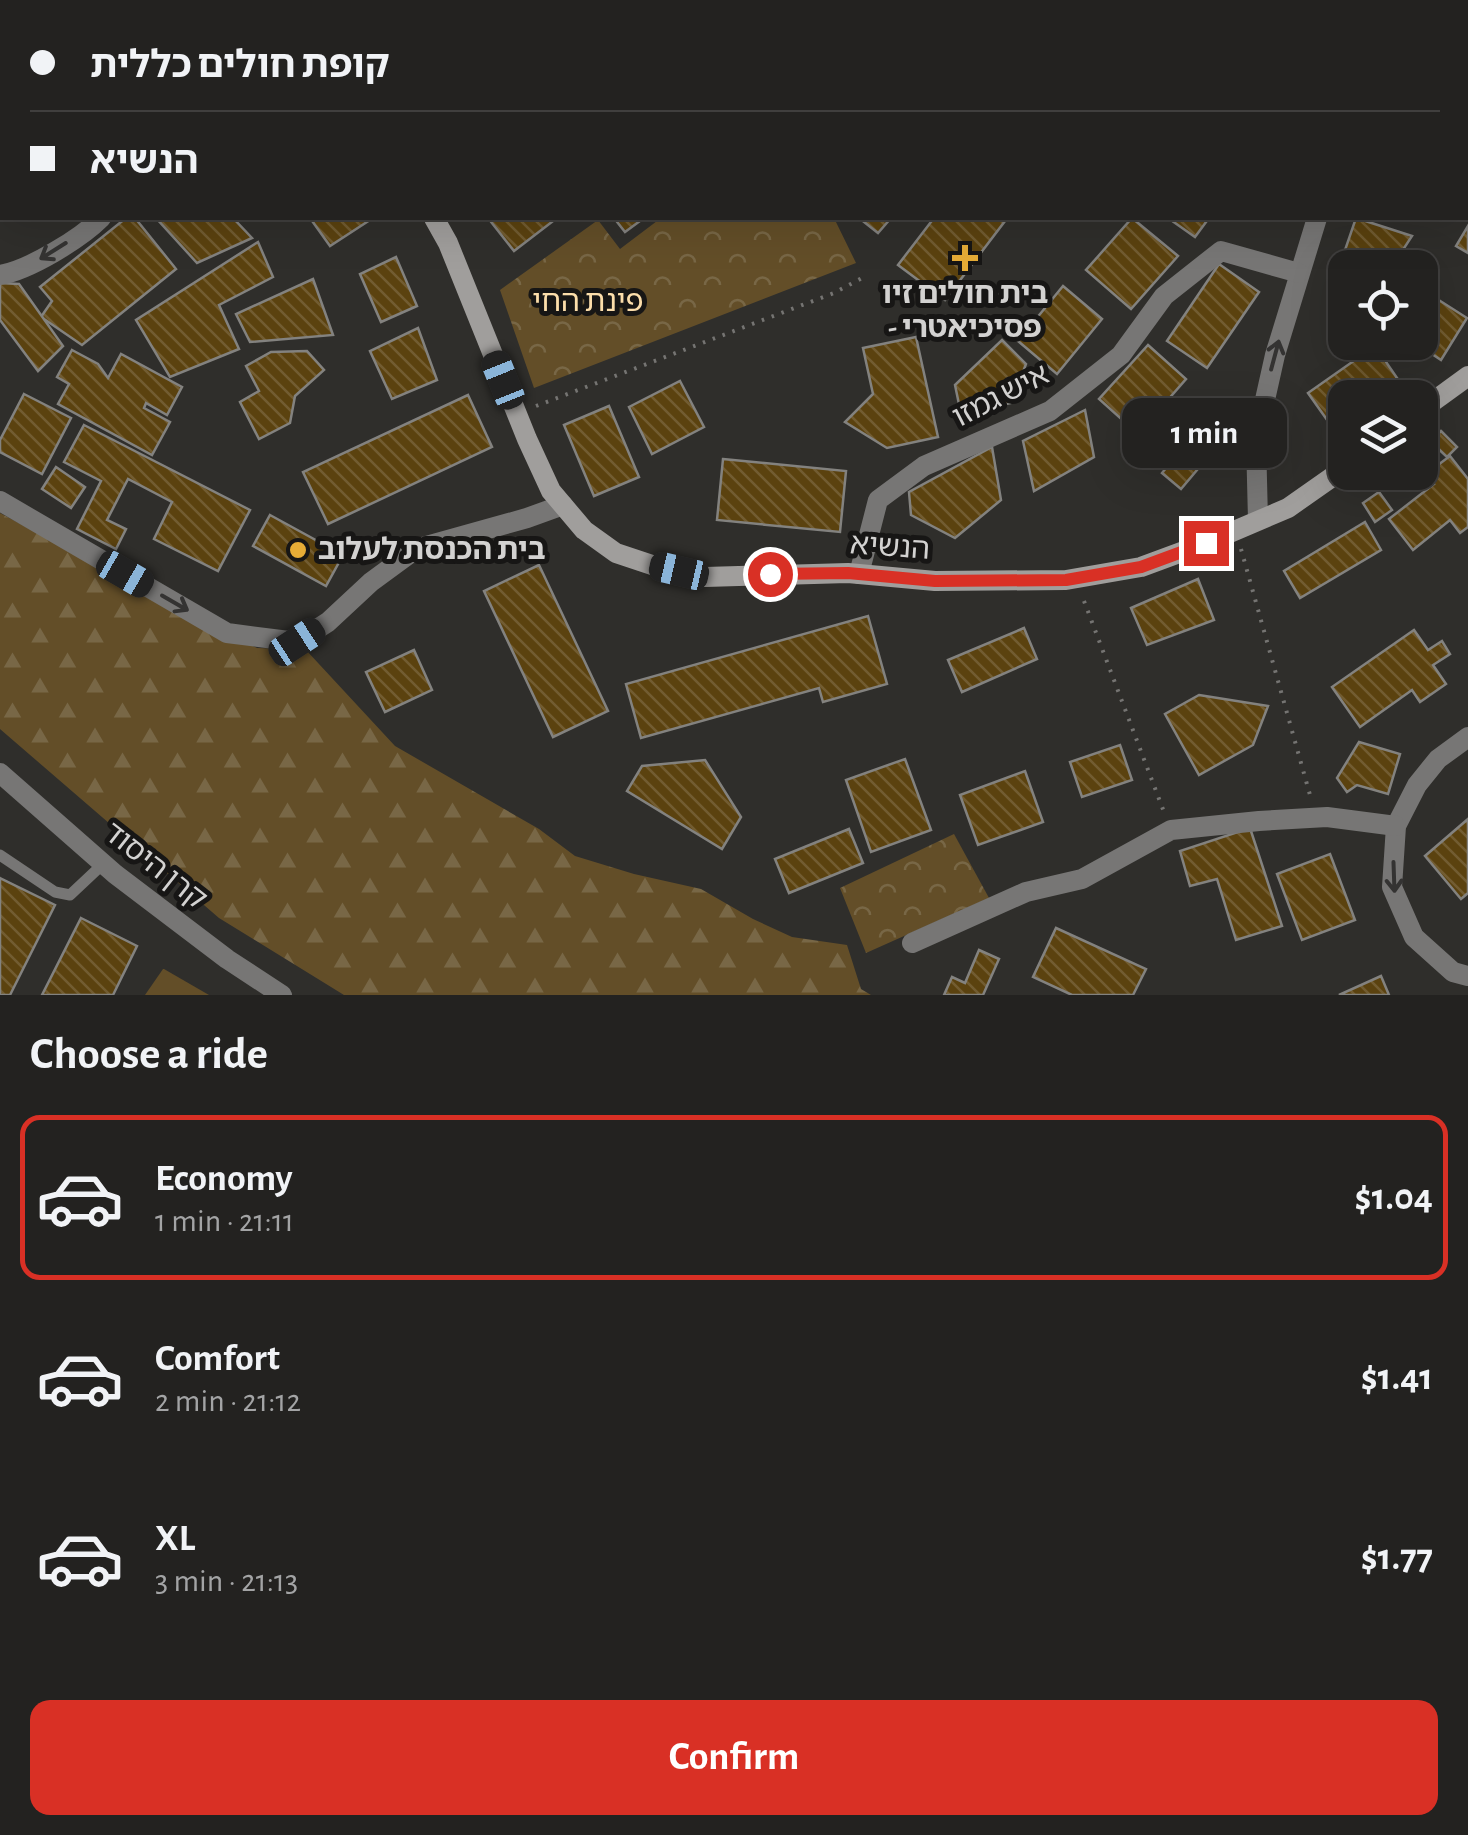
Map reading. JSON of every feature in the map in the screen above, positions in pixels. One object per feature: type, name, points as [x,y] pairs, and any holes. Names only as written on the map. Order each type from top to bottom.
[{"type":"street","points":[[0,276],[19,272],[98,220]]},
{"type":"street","name":"הנשיא","points":[[435,220],[448,242],[551,490],[584,530],[616,553],[652,565],[705,577],[803,573],[935,581],[1066,580],[1141,567],[1288,508],[1328,480]]},
{"type":"street","points":[[1258,520],[1256,440],[1275,354],[1316,220]]},
{"type":"street","name":"איש גמזו","points":[[859,574],[878,500],[924,466],[1050,411],[1121,355],[1164,296],[1220,251],[1300,274]]},
{"type":"street","points":[[1438,397],[1461,380],[1468,366]]},
{"type":"street","points":[[0,501],[227,634],[297,642],[328,622],[371,582],[416,549],[563,505]]},
{"type":"street","points":[[1468,738],[1438,759],[1417,785],[1396,826],[1392,886],[1414,937],[1453,972],[1468,976]]},
{"type":"street","name":"קרן היסוד","points":[[0,773],[103,864],[227,959],[282,995]]},
{"type":"street","points":[[912,943],[1026,892],[1082,880],[1171,830],[1327,817],[1396,826]]},
{"type":"lane","points":[[0,855],[55,892],[70,895],[103,864]]},
{"type":"path","points":[[517,414],[834,293],[862,278]]},
{"type":"path","points":[[1236,530],[1316,818]]},
{"type":"path","points":[[1076,578],[1171,830]]},
{"type":"green space","name":"פינת החי","points":[[598,220],[620,249],[658,220],[835,220],[856,263],[534,388],[500,290]]},
{"type":"green space","points":[[0,513],[257,648],[306,650],[395,746],[539,829],[575,856],[701,889],[792,937],[847,945],[861,989],[871,995],[344,995],[219,918],[0,729]]},
{"type":"green space","points":[[954,834],[989,898],[866,953],[840,888]]},
{"type":"green space","points":[[164,969],[209,995],[145,995]]},
{"type":"building","points":[[124,220],[137,220],[176,269],[82,345],[41,317],[52,301],[40,287]]},
{"type":"building","points":[[158,220],[235,220],[252,238],[197,263]]},
{"type":"building","points":[[311,220],[370,220],[330,246]]},
{"type":"building","points":[[490,220],[554,220],[514,251]]},
{"type":"building","points":[[616,220],[641,220],[625,232]]},
{"type":"building","points":[[862,220],[889,220],[878,233]]},
{"type":"building","points":[[932,220],[1005,221],[945,300],[898,265]]},
{"type":"building","points":[[1130,220],[1178,256],[1131,309],[1086,270]]},
{"type":"building","points":[[1171,220],[1208,220],[1195,237]]},
{"type":"building","points":[[1355,220],[1412,236],[1403,250],[1345,250]]},
{"type":"building","points":[[1468,226],[1468,253],[1456,246]]},
{"type":"building","points":[[258,242],[273,277],[219,305],[239,349],[170,377],[136,320]]},
{"type":"building","points":[[396,257],[417,306],[381,322],[360,274]]},
{"type":"building","points":[[1219,264],[1259,292],[1207,368],[1167,341]]},
{"type":"building","points":[[313,279],[333,335],[250,342],[236,314]]},
{"type":"building","points":[[0,283],[19,284],[63,346],[38,371],[0,320]]},
{"type":"building","points":[[1063,286],[1102,319],[1057,374],[1018,341]]},
{"type":"building","points":[[1438,300],[1467,318],[1441,360],[1438,358]]},
{"type":"building","points":[[418,328],[437,380],[392,399],[370,351]]},
{"type":"building","points":[[916,337],[938,437],[887,448],[845,422],[873,394],[863,348]]},
{"type":"building","points":[[1002,340],[1026,364],[1011,403],[961,414],[955,385]]},
{"type":"building","points":[[1148,345],[1186,379],[1138,434],[1099,399]]},
{"type":"building","points":[[72,350],[98,364],[108,378],[121,354],[182,387],[167,415],[146,403],[144,408],[170,422],[152,455],[58,404],[69,384],[57,377]]},
{"type":"building","points":[[307,351],[324,370],[295,396],[290,423],[259,439],[240,402],[259,391],[246,366],[271,352]]},
{"type":"building","points":[[1355,360],[1385,360],[1397,378],[1328,380],[1328,421],[1308,393]]},
{"type":"building","points":[[680,381],[704,427],[652,454],[629,407]]},
{"type":"building","points":[[24,394],[71,418],[42,474],[0,452],[0,440]]},
{"type":"building","points":[[468,395],[492,447],[328,524],[303,472]]},
{"type":"building","points":[[609,406],[639,477],[594,496],[564,425]]},
{"type":"building","points":[[1217,406],[1229,432],[1181,489],[1162,473]]},
{"type":"building","points":[[1085,410],[1094,457],[1034,491],[1023,441]]},
{"type":"building","points":[[84,425],[250,510],[218,571],[154,539],[172,502],[128,479],[107,520],[126,529],[116,549],[77,529],[101,481],[64,462]]},
{"type":"building","points":[[1441,431],[1457,447],[1447,457],[1438,449]]},
{"type":"building","points":[[992,447],[1001,500],[955,538],[911,515],[909,492]]},
{"type":"building","points":[[1450,456],[1468,479],[1468,527],[1460,533],[1450,520],[1413,550],[1389,519],[1426,490],[1438,490],[1438,465]]},
{"type":"building","points":[[723,459],[846,471],[840,532],[717,520]]},
{"type":"building","points":[[56,467],[85,487],[71,508],[42,489]]},
{"type":"building","points":[[1379,492],[1392,510],[1375,522],[1363,503]]},
{"type":"building","name":"בית הכנסת לעלוב","points":[[270,515],[343,555],[326,586],[253,546]]},
{"type":"building","points":[[1365,522],[1381,550],[1300,598],[1284,571]]},
{"type":"building","points":[[539,565],[608,711],[553,737],[484,591]]},
{"type":"building","points":[[1198,579],[1214,620],[1147,645],[1131,608]]},
{"type":"building","points":[[868,616],[887,684],[823,702],[819,688],[641,738],[626,684]]},
{"type":"building","points":[[1024,628],[1037,659],[962,692],[948,660]]},
{"type":"building","points":[[1414,630],[1428,650],[1442,641],[1450,654],[1433,665],[1446,684],[1420,702],[1412,690],[1360,727],[1332,687]]},
{"type":"building","points":[[414,650],[432,690],[385,712],[366,672]]},
{"type":"building","points":[[1199,695],[1268,706],[1253,745],[1199,775],[1165,714]]},
{"type":"building","points":[[1359,742],[1400,754],[1388,794],[1357,785],[1347,792],[1337,778]]},
{"type":"building","points":[[1120,745],[1132,780],[1082,797],[1070,762]]},
{"type":"building","points":[[905,759],[931,830],[871,852],[846,780]]},
{"type":"building","points":[[705,760],[741,817],[722,849],[627,791],[642,766]]},
{"type":"building","points":[[1025,771],[1043,822],[978,845],[960,795]]},
{"type":"building","points":[[1468,819],[1468,893],[1461,899],[1425,856]]},
{"type":"building","points":[[1250,828],[1282,926],[1236,940],[1217,879],[1190,886],[1180,851]]},
{"type":"building","points":[[849,829],[863,863],[789,893],[775,859]]},
{"type":"building","points":[[1330,854],[1355,920],[1302,940],[1277,874]]},
{"type":"building","points":[[0,878],[55,905],[10,995],[0,995]]},
{"type":"building","points":[[81,918],[137,946],[113,995],[42,995]]},
{"type":"building","points":[[1056,928],[1146,969],[1133,995],[1072,995],[1033,977]]},
{"type":"building","points":[[979,950],[999,959],[983,995],[944,995],[952,977],[965,983]]},
{"type":"building","points":[[1381,976],[1389,995],[1339,995]]},
{"type":"place","name":"בית חולים זיו - פסיכיאטרי","points":[[965,258]]},
{"type":"place","name":"בית הכנסת לעלוב","points":[[298,550]]},
{"type":"route","points":[[770,574],[848,573],[935,581],[1066,580],[1141,567],[1206,543]]}]
